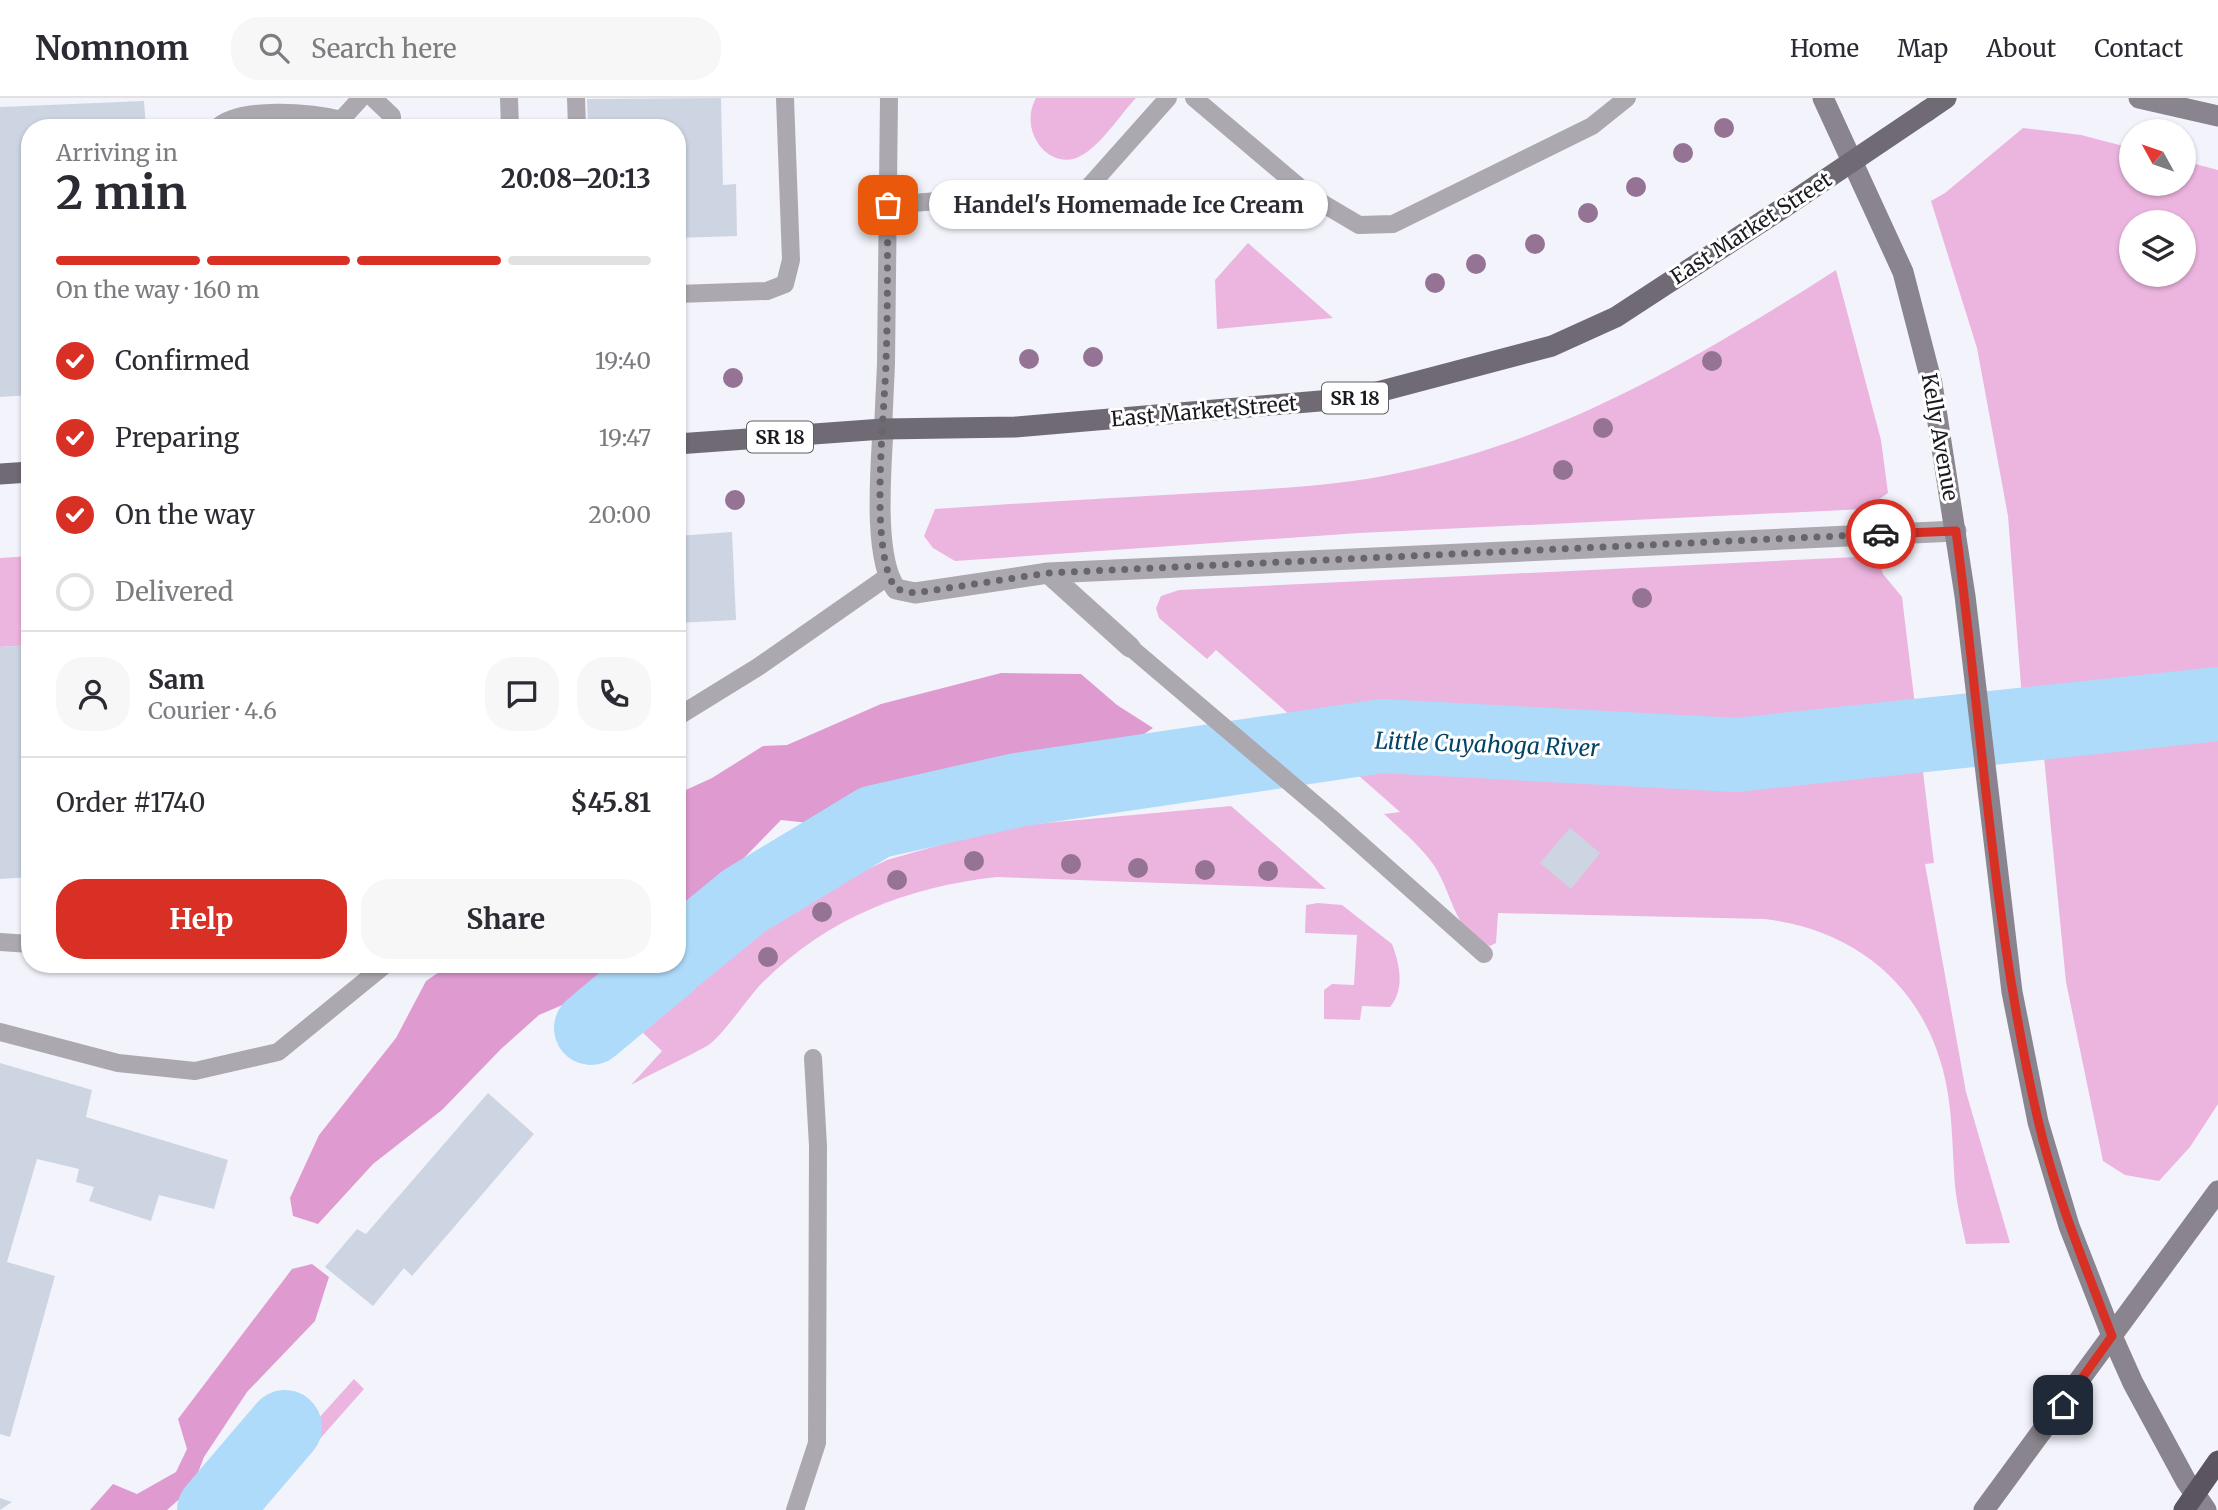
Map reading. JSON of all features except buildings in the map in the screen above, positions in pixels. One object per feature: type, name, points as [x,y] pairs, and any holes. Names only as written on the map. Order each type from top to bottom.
[{"type":"highway","points":[[2184,1510],[2218,1461]]},
{"type":"main road","name":"East Market Street","points":[[686,443],[883,429],[1016,427],[1355,398],[1552,346],[1616,317],[1946,98]]},
{"type":"main road","points":[[0,474],[21,473]]},
{"type":"street","name":"Kelly Avenue","points":[[1823,98],[1903,272],[1932,384],[1970,634],[2012,992],[2038,1122],[2069,1226],[2112,1336],[2133,1383],[2186,1481],[2206,1510]]},
{"type":"street","points":[[2139,98],[2218,116]]},
{"type":"street","points":[[883,429],[880,502],[887,577],[896,589],[915,593],[1048,573],[1956,531]]},
{"type":"street","points":[[1048,573],[1130,647]]},
{"type":"street","points":[[1984,1510],[2218,1191]]},
{"type":"lane","points":[[344,119],[361,98]]},
{"type":"lane","points":[[373,98],[392,119]]},
{"type":"lane","points":[[509,98],[510,119]]},
{"type":"lane","points":[[576,98],[577,119]]},
{"type":"lane","points":[[686,294],[767,291],[785,284],[791,260],[785,98]]},
{"type":"lane","points":[[883,429],[889,98]]},
{"type":"lane","points":[[888,205],[1087,189],[1168,98]]},
{"type":"lane","points":[[1194,98],[1310,196],[1359,225],[1393,224],[1592,126],[1627,98]]},
{"type":"lane","points":[[230,119],[236,115],[320,114],[330,119]]},
{"type":"lane","points":[[686,711],[758,667],[887,577]]},
{"type":"lane","points":[[1130,647],[1331,817],[1484,954]]},
{"type":"lane","points":[[0,942],[21,943]]},
{"type":"lane","points":[[0,1031],[118,1063],[195,1071],[278,1052],[375,973]]},
{"type":"lane","points":[[795,1510],[817,1443],[818,1158],[813,1058]]},
{"type":"shaded area","points":[[1036,98],[1136,98],[1084,154],[1072,159],[1060,159],[1049,155],[1040,147],[1034,136],[1031,111]]},
{"type":"shaded area","points":[[2023,128],[2081,135],[2119,145],[2119,196],[2196,196],[2196,164],[2218,170],[2218,677],[2119,682],[2022,699],[2008,516],[1977,348],[1931,201],[1945,193]]},
{"type":"shaded area","points":[[1248,243],[1333,318],[1217,329],[1215,280]]},
{"type":"shaded area","points":[[1836,270],[1881,440],[1888,493],[1865,509],[1359,533],[955,561],[933,548],[924,536],[935,509],[1274,489],[1373,478],[1457,459],[1571,418],[1626,392],[1733,334]]},
{"type":"shaded area","points":[[1877,556],[1883,574],[1902,597],[1934,863],[1925,864],[1966,1092],[2010,1243],[1966,1244],[1956,1193],[1950,1113],[1943,1070],[1918,1011],[1878,965],[1826,934],[1764,919],[1498,913],[1496,943],[1490,946],[1467,931],[1438,871],[1414,842],[1384,814],[1400,812],[1216,650],[1207,659],[1159,618],[1156,608],[1161,596],[1179,590]]},
{"type":"shaded area","points":[[21,557],[21,646],[0,647],[0,558]]},
{"type":"shaded area","points":[[1001,673],[1081,674],[1117,705],[1153,728],[1109,758],[1062,768],[981,770],[902,787],[828,825],[781,820],[704,899],[686,912],[686,790],[712,778],[763,746],[787,745],[881,704]]},
{"type":"shaded area","points":[[2218,718],[2218,1104],[2190,1147],[2159,1181],[2125,1175],[2103,1161],[2066,982],[2044,757],[2045,738],[2151,723]]},
{"type":"shaded area","points":[[1231,806],[1326,889],[997,877],[932,888],[871,909],[815,940],[788,959],[763,982],[707,1046],[631,1085],[662,1051],[640,1030],[796,904],[887,860],[1003,827]]},
{"type":"shaded area","points":[[1306,905],[1342,905],[1392,944],[1400,977],[1398,993],[1390,1007],[1362,1006],[1360,1020],[1324,1019],[1324,990],[1332,984],[1354,985],[1357,935],[1305,933]]},
{"type":"shaded area","points":[[438,973],[617,973],[602,988],[539,1015],[501,1049],[442,1110],[373,1164],[318,1224],[293,1216],[290,1198],[319,1135],[396,1038],[426,981]]},
{"type":"shaded area","points":[[312,1264],[329,1277],[315,1321],[247,1392],[204,1457],[192,1488],[167,1510],[90,1510],[113,1484],[137,1494],[176,1472],[187,1449],[178,1419],[292,1269]]},
{"type":"shaded area","points":[[354,1379],[364,1389],[257,1510],[236,1510]]},
{"type":"waterway","name":"Little Cuyahoga River","points":[[686,949],[744,901],[875,822],[1017,790],[1382,736],[1736,755],[2218,704]]},
{"type":"waterway","name":"Little Cuyahoga River","points":[[591,1028],[657,973]]},
{"type":"waterway","name":"Little Cuyahoga River","points":[[214,1510],[285,1427]]},
{"type":"way so far","points":[[888,205],[886,364],[880,502],[887,577],[896,589],[915,593],[1048,573],[1881,534]]},
{"type":"place","name":"Handel's Homemade Ice Cream","points":[[888,205]]},
{"type":"route","points":[[1881,534],[1956,531],[2012,992],[2038,1122],[2069,1226],[2112,1336],[2063,1405]]}]
